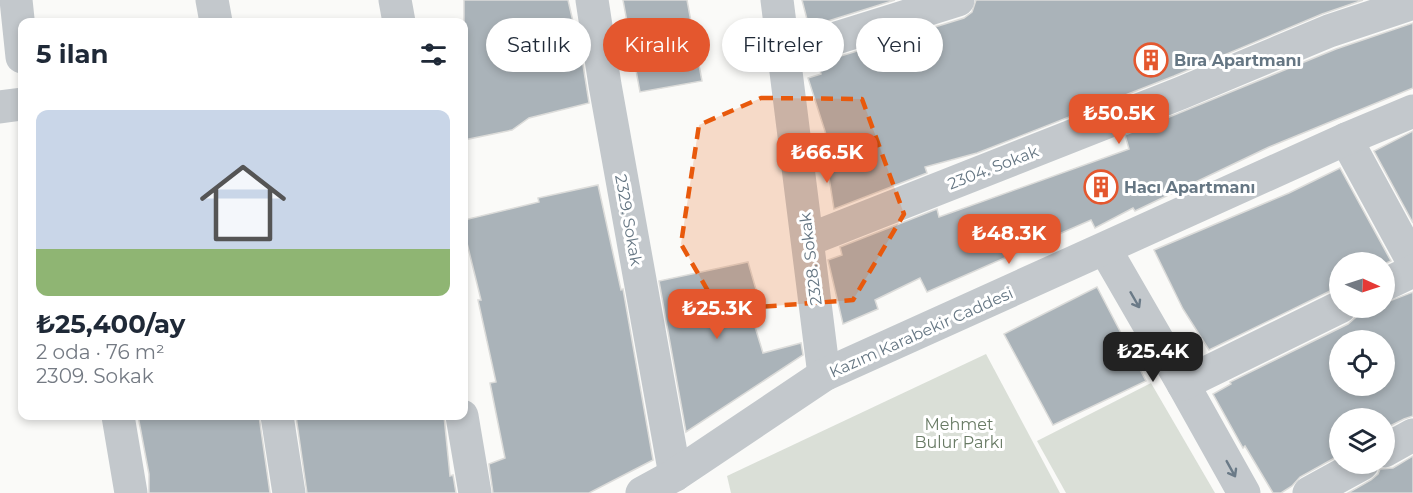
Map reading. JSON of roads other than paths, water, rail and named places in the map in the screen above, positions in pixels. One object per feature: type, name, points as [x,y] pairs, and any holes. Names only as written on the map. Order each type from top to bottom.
[{"type":"street","points":[[16,0],[18,19]]},
{"type":"street","points":[[212,0],[215,18]]},
{"type":"street","points":[[395,0],[398,18]]},
{"type":"street","name":"2329. Sokak","points":[[592,0],[607,97],[675,475]]},
{"type":"street","name":"2328. Sokak","points":[[777,0],[780,18]]},
{"type":"street","points":[[844,36],[958,0]]},
{"type":"street","name":"2304. Sokak","points":[[808,240],[1181,93],[1329,31],[1413,3]]},
{"type":"street","name":"2328. Sokak","points":[[787,72],[824,375]]},
{"type":"street","points":[[0,107],[18,105]]},
{"type":"street","name":"Kazım Karabekir Caddesi","points":[[642,493],[675,475],[824,375],[1346,139],[1413,111]]},
{"type":"street","points":[[1346,139],[1413,262]]},
{"type":"street","points":[[1105,249],[1244,493]]},
{"type":"street","points":[[1395,280],[1413,271]]},
{"type":"street","points":[[1183,384],[1329,312]]},
{"type":"street","points":[[119,420],[131,493]]},
{"type":"street","points":[[278,420],[289,493]]},
{"type":"street","points":[[463,420],[475,493]]},
{"type":"street","points":[[1395,445],[1413,435]]},
{"type":"street","points":[[1309,493],[1344,474]]},
{"type":"place","name":"Bıra Apartmanı","points":[[1151,60]]},
{"type":"place","name":"Hacı Apartmanı","points":[[1101,187]]},
{"type":"park label","name":"Mehmet Bulur Parkı","points":[[959,433]]}]
